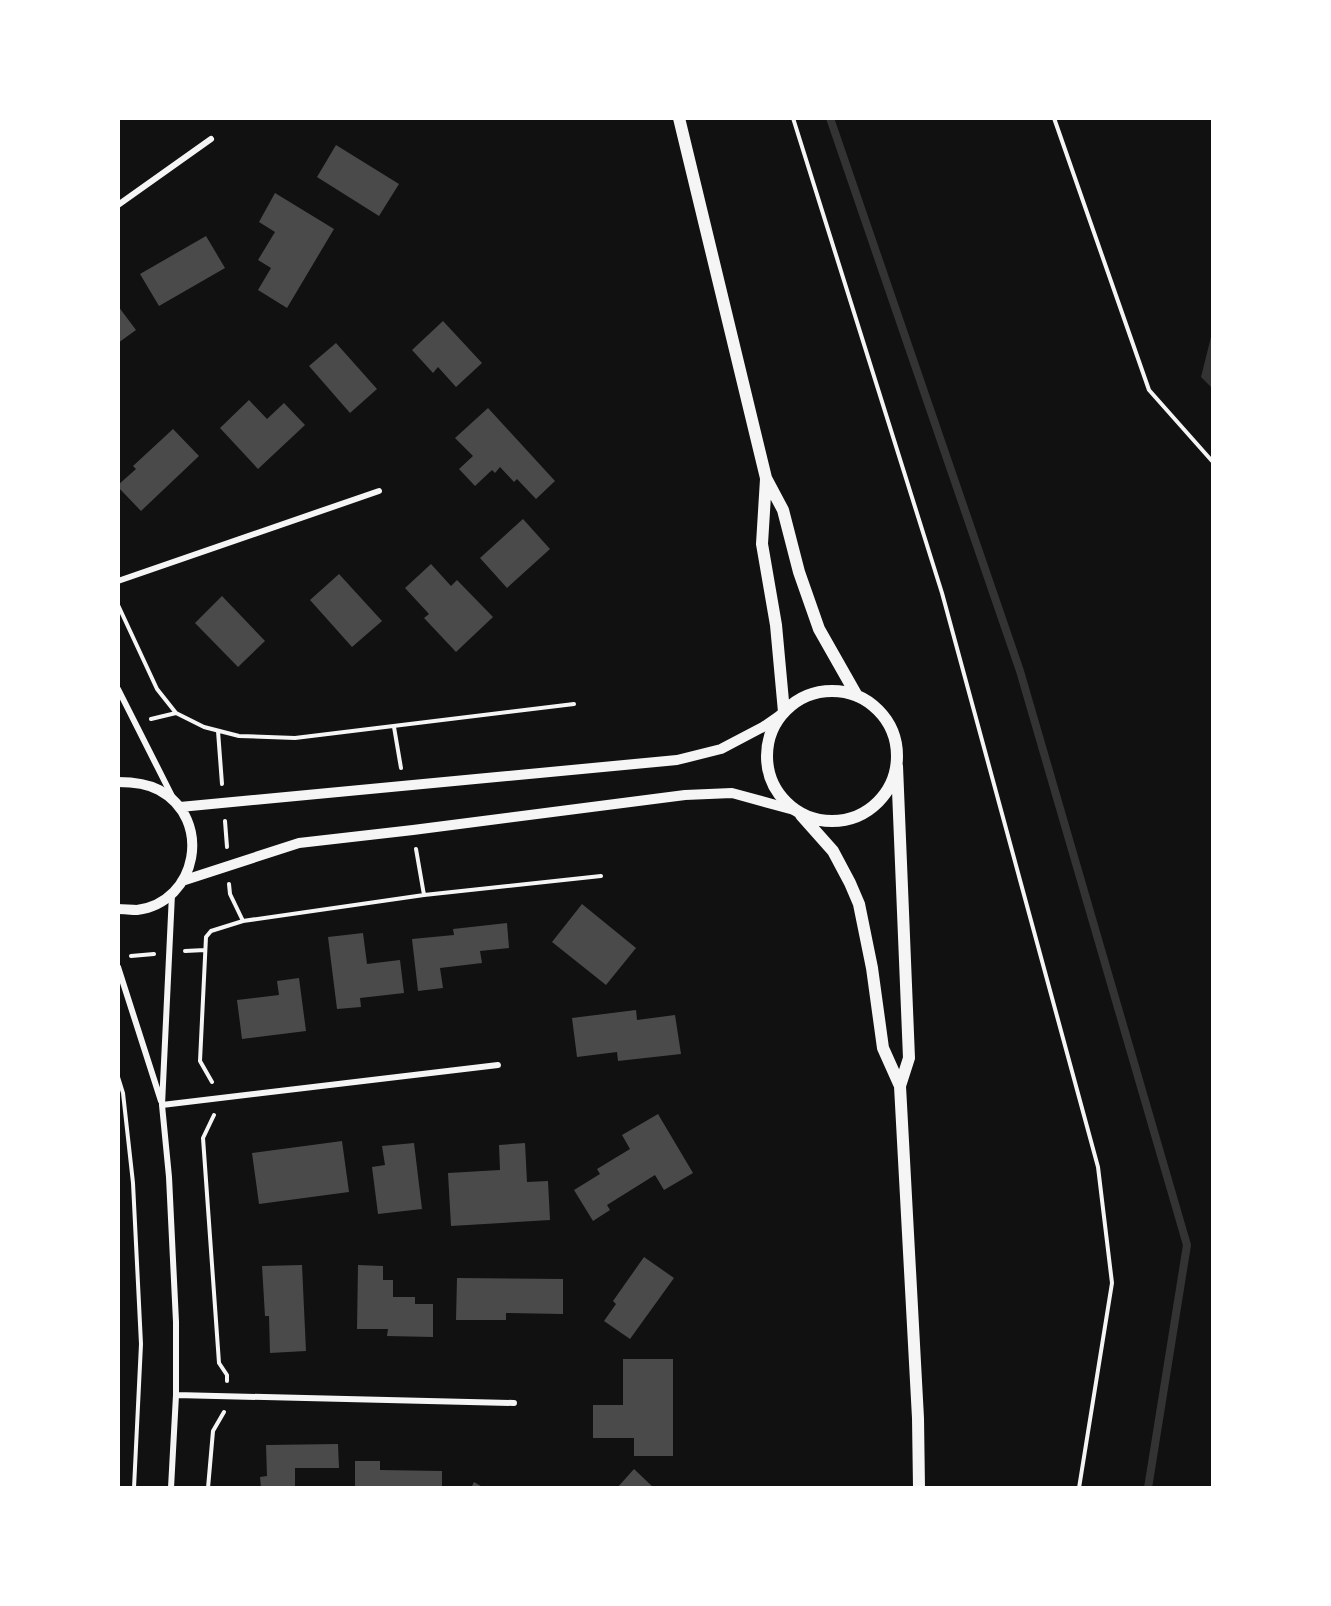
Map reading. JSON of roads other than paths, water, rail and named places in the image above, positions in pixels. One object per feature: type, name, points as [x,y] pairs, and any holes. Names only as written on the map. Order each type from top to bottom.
[{"type":"main road","points":[[679,118],[766,478],[783,510],[799,572],[819,629],[857,696]]},
{"type":"main road","points":[[766,478],[762,544],[776,625],[783,713]]},
{"type":"main road","points":[[900,1086],[883,1048],[873,968],[860,904],[833,851],[783,799],[774,787],[769,772],[767,756],[771,734],[783,713],[810,694],[842,691],[873,705],[885,717],[893,732],[897,749],[909,1058],[900,1086],[918,1418],[919,1488]]},
{"type":"main road","points":[[797,811],[814,819],[829,821],[845,820],[860,815],[873,807],[884,795],[892,782],[897,766]]},
{"type":"street","points":[[118,205],[212,139]]},
{"type":"street","points":[[118,582],[379,491]]},
{"type":"street","points":[[118,689],[189,825],[193,844],[191,864],[183,881],[172,894],[156,904],[137,910],[118,909]]},
{"type":"street","points":[[118,782],[140,783],[159,790],[178,805],[677,760],[721,748],[763,727],[783,713]]},
{"type":"street","points":[[183,881],[299,843],[413,831],[685,795],[732,793],[797,811]]},
{"type":"street","points":[[171,1488],[176,1395],[176,1322],[169,1177],[162,1105],[172,894]]},
{"type":"street","points":[[118,967],[162,1105]]},
{"type":"street","points":[[162,1105],[498,1065]]},
{"type":"street","points":[[176,1395],[514,1403]]},
{"type":"waterway","points":[[830,118],[1020,671],[1187,1245],[1148,1488]]}]
